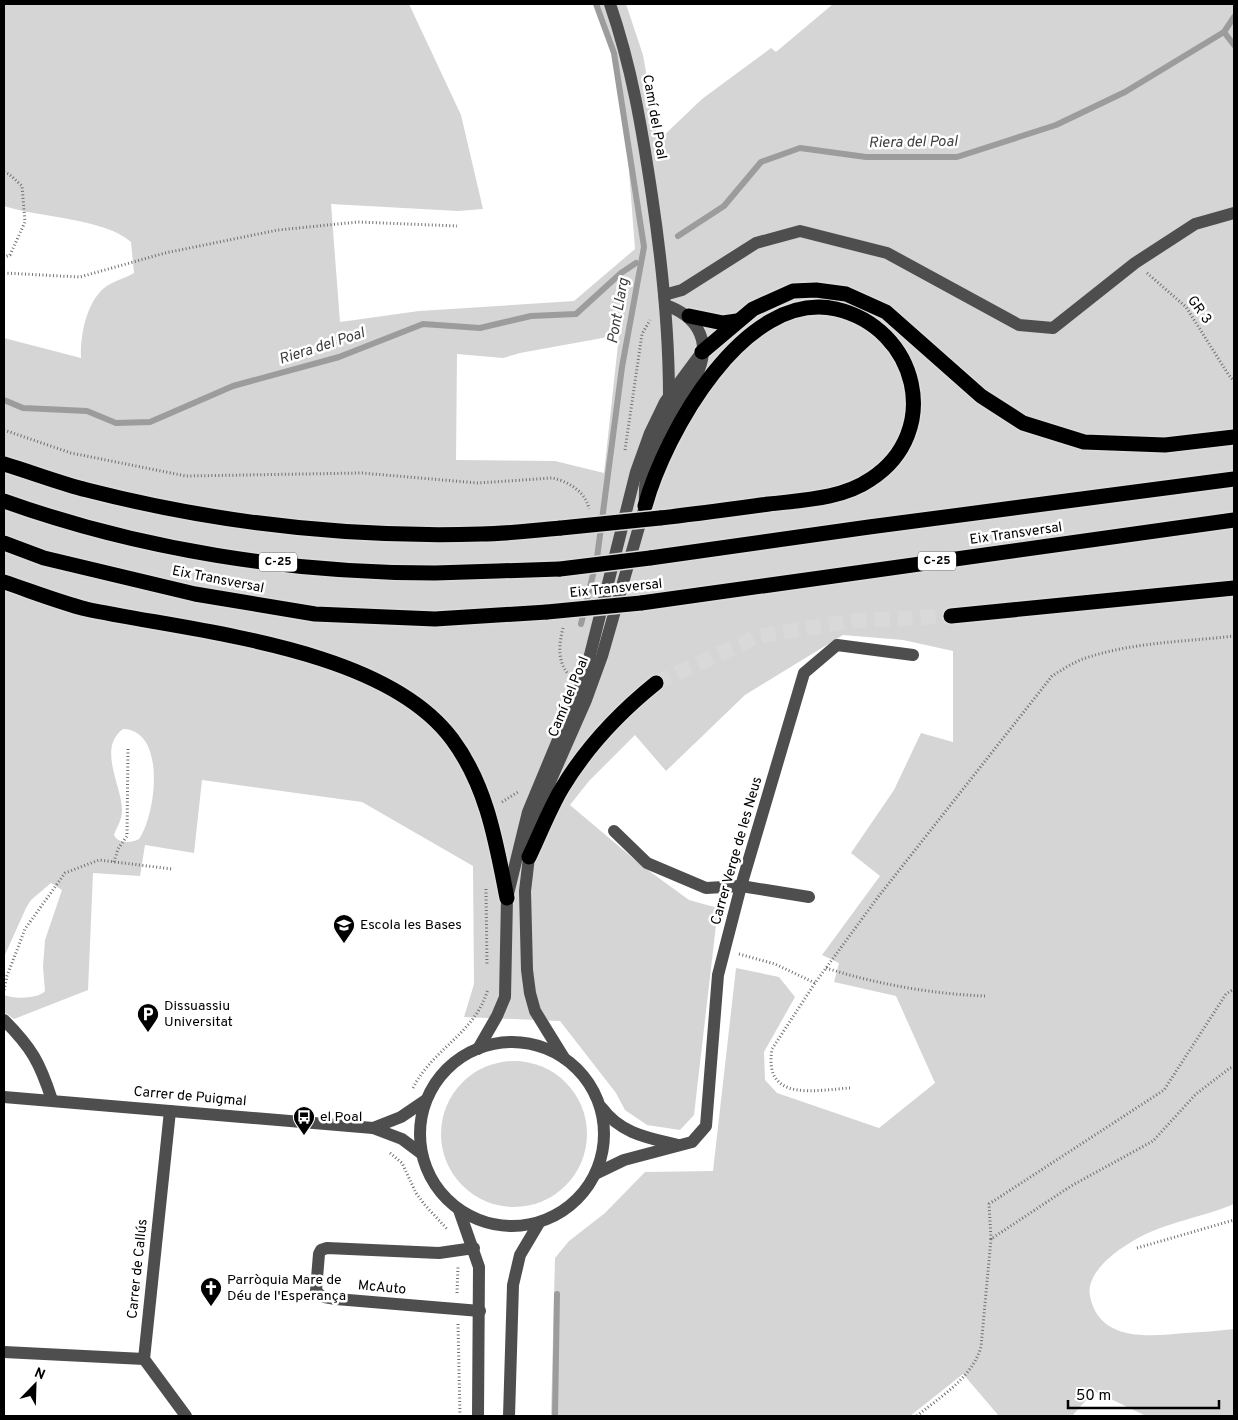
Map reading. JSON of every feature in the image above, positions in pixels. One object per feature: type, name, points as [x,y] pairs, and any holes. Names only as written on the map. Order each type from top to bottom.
[{"type":"highway","points":[[702,352],[753,309],[793,291],[816,290],[846,294],[886,312],[981,396],[1023,423],[1084,442],[1165,445],[1234,438]]},
{"type":"highway","points":[[4,464],[114,496],[180,511],[278,526],[397,534],[483,534],[660,518],[848,492],[870,480],[885,468],[899,450],[909,431],[914,410],[913,390],[909,372],[902,355],[892,341],[871,324],[857,316],[835,309],[815,308],[796,311],[776,319],[760,329],[722,362],[683,416],[658,468],[645,506]]},
{"type":"highway","points":[[689,316],[723,323],[737,321]]},
{"type":"highway","name":"Eix Transversal","points":[[4,501],[54,519],[204,554],[326,567],[434,573],[560,569],[1234,479]]},
{"type":"highway","name":"Eix Transversal","points":[[4,544],[44,558],[195,594],[315,614],[435,619],[547,612],[641,603],[1234,520]]},
{"type":"highway","points":[[4,582],[84,608],[295,651],[332,661],[391,687],[424,711],[452,738],[475,775],[487,808],[507,898]]},
{"type":"highway","points":[[951,616],[1234,588]]},
{"type":"highway","points":[[529,857],[561,790],[574,769],[624,709],[656,683]]},
{"type":"street","name":"Camí del Poal","points":[[610,4],[626,50],[640,110],[665,300]]},
{"type":"street","points":[[665,300],[756,243],[800,231],[887,253],[1019,325],[1053,328],[1135,263],[1195,224],[1234,213]]},
{"type":"street","points":[[665,300],[689,316]]},
{"type":"street","points":[[665,300],[669,397]]},
{"type":"street","name":"Camí del Poal","points":[[564,1058],[539,1018],[530,993],[527,970],[525,891],[529,857],[542,800],[586,700],[602,656],[645,506],[644,480],[654,450],[676,406],[698,372],[702,352],[700,337],[695,323],[689,316]]},
{"type":"street","name":"Camí del Poal","points":[[478,1048],[497,1016],[505,997],[507,898],[528,812],[580,688],[594,643],[636,472],[650,432],[669,397],[702,352]]},
{"type":"street","name":"Carrer Verge de les Neus","points":[[596,1173],[624,1160],[692,1142],[706,1126],[718,975],[741,886],[804,673],[837,645],[912,655]]},
{"type":"street","points":[[614,831],[647,863],[706,888],[741,886],[809,897]]},
{"type":"street","points":[[4,1020],[40,1064],[52,1100]]},
{"type":"street","points":[[600,1106],[605,1135],[603,1154],[596,1173],[587,1190],[573,1204],[557,1215],[539,1223],[497,1226],[477,1220],[459,1210],[438,1189],[428,1172],[422,1154],[420,1121],[426,1100],[434,1084],[446,1069],[461,1057],[478,1048],[497,1043],[517,1042],[537,1045],[564,1058],[589,1083],[600,1106],[622,1128],[636,1135],[681,1146]]},
{"type":"street","name":"Carrer de Puigmal","points":[[4,1097],[373,1128],[402,1139],[422,1154]]},
{"type":"street","name":"Carrer de Puigmal","points":[[373,1128],[402,1117],[426,1100]]},
{"type":"street","name":"Carrer de Callús","points":[[144,1359],[170,1111]]},
{"type":"street","points":[[459,1210],[480,1267],[478,1416]]},
{"type":"street","points":[[509,1416],[513,1285],[520,1255],[539,1223]]},
{"type":"street","name":"McAuto","points":[[474,1248],[439,1253],[431,1251],[395,1252],[327,1248],[321,1250],[319,1254],[316,1290],[318,1295],[336,1299],[480,1311]]},
{"type":"street","points":[[4,1352],[144,1359],[186,1416]]},
{"type":"path","points":[[4,172],[22,186],[25,222],[10,255],[4,257]]},
{"type":"path","points":[[4,273],[80,277],[165,253],[296,228],[358,222],[457,226]]},
{"type":"path","name":"GR 3","points":[[1135,263],[1186,307],[1234,381]]},
{"type":"path","points":[[4,430],[71,453],[186,476],[362,473],[478,483],[552,478],[563,480],[577,489],[589,507],[587,517]]},
{"type":"path","points":[[563,627],[559,645],[562,666],[580,688]]},
{"type":"path","points":[[850,1088],[796,1092],[785,1087],[772,1070],[770,1060],[772,1049],[815,983],[878,897],[1052,676],[1082,660],[1112,652],[1157,643],[1234,636]]},
{"type":"path","points":[[114,862],[118,849],[127,836],[128,749]]},
{"type":"path","points":[[487,808],[498,805],[524,786]]},
{"type":"path","points":[[4,990],[7,976],[26,929],[65,873],[99,860],[172,869]]},
{"type":"path","points":[[486,886],[487,971]]},
{"type":"path","points":[[724,951],[774,964],[815,983]]},
{"type":"path","points":[[826,968],[850,976],[952,995],[985,996]]},
{"type":"path","points":[[411,1092],[417,1079],[433,1059],[475,1019],[488,990],[488,980]]},
{"type":"path","points":[[917,1416],[971,1371],[981,1348],[991,1239],[989,1204],[1164,1090],[1226,994],[1234,989]]},
{"type":"path","points":[[991,1239],[1071,1186],[1153,1141],[1196,1094],[1230,1068],[1234,1067]]},
{"type":"path","points":[[1137,1248],[1234,1220]]},
{"type":"shaded area","points":[[4,4],[409,4],[461,115],[483,209],[458,211],[331,204],[340,322],[419,311],[574,301],[635,249],[627,145],[613,53],[595,4],[626,4],[643,55],[658,141],[702,99],[771,48],[776,52],[833,4],[1234,4],[1234,1204],[1151,1232],[1119,1250],[1095,1274],[1090,1289],[1090,1296],[1095,1311],[1104,1322],[1115,1329],[1128,1333],[1157,1335],[1234,1329],[1234,1416],[1146,1416],[1094,1391],[1072,1416],[999,1416],[963,1374],[910,1416],[551,1416],[555,1258],[569,1241],[605,1213],[645,1172],[713,1171],[736,968],[779,977],[795,997],[764,1052],[765,1080],[777,1093],[879,1128],[935,1083],[896,996],[834,982],[839,963],[822,955],[880,876],[851,853],[894,790],[921,733],[953,742],[953,651],[903,640],[843,635],[745,695],[666,771],[635,735],[589,781],[570,805],[641,865],[689,900],[718,908],[694,1115],[680,1130],[647,1125],[625,1110],[616,1093],[560,1021],[464,1017],[474,984],[473,866],[362,802],[202,780],[194,853],[145,845],[140,876],[93,873],[88,990],[14,1019],[4,1012],[4,995],[26,998],[37,996],[45,991],[43,967],[45,940],[62,890],[51,883],[31,900],[4,957],[4,338],[81,358],[85,321],[92,303],[97,295],[107,286],[134,273],[131,242],[119,234],[88,223],[4,206]],"holes":[[[619,335],[604,473],[555,461],[456,460],[457,354],[503,358],[520,353]],[[123,729],[137,733],[146,743],[152,758],[154,775],[150,812],[145,827],[139,839],[129,842],[118,840],[114,835],[122,810],[111,757],[115,737]]]},
{"type":"shaded area","points":[[514,1061],[542,1066],[566,1082],[582,1106],[587,1134],[582,1162],[566,1186],[542,1202],[514,1207],[486,1202],[462,1186],[446,1162],[441,1134],[446,1106],[462,1082],[486,1066]]},
{"type":"waterway","name":"Pont Llarg","points":[[581,624],[597,558],[622,367],[644,247],[614,53],[596,4]]},
{"type":"waterway","name":"Riera del Poal","points":[[678,236],[724,206],[761,162],[800,148],[866,157],[957,157],[1056,125],[1125,92],[1224,32],[1234,17]]},
{"type":"waterway","points":[[1224,32],[1234,45]]},
{"type":"waterway","name":"Riera del Poal","points":[[4,400],[23,408],[87,411],[116,423],[150,422],[233,386],[339,357],[423,324],[480,328],[531,316],[576,314],[621,273],[636,263]]},
{"type":"waterway","points":[[555,1416],[557,1294]]},
{"type":"tunnel","points":[[656,683],[756,637],[852,621],[951,616]]},
{"type":"place","name":"Escola les Bases","points":[[344,944]]},
{"type":"place","name":"Dissuassiu Universitat","points":[[148,1033]]},
{"type":"place","name":"el Poal","points":[[304,1136]]},
{"type":"place","name":"Parròquia Mare de Déu de l'Esperança","points":[[211,1307]]}]
